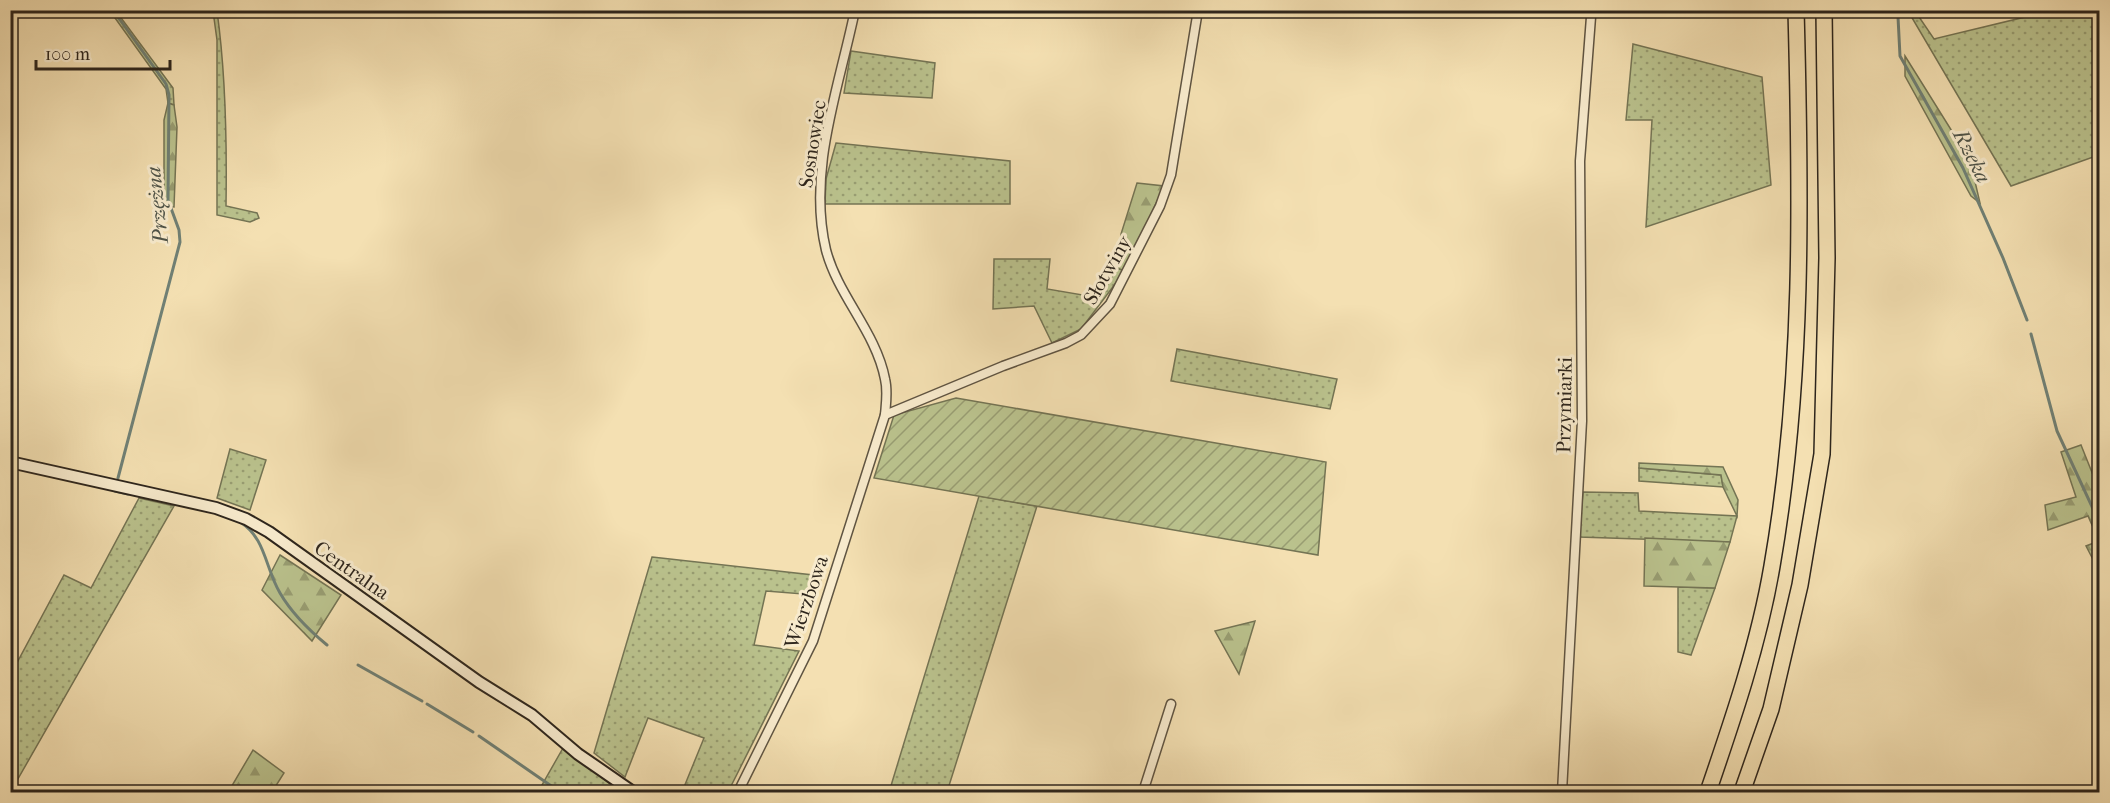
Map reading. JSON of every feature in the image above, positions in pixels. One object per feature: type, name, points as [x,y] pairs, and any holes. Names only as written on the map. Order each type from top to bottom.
[{"type":"highway","points":[[1708,792],[1740,698],[1772,568],[1789,447],[1799,263],[1796,10]]},
{"type":"highway","points":[[1742,792],[1771,709],[1800,585],[1822,454],[1827,258],[1824,10]]},
{"type":"street","name":"Sosnowiec","points":[[855,10],[828,129],[819,204],[827,252],[837,278],[883,370],[886,386],[885,415]]},
{"type":"street","name":"Słotwiny","points":[[885,415],[1003,366],[1066,343],[1081,335],[1110,304],[1155,216],[1171,175],[1198,10]]},
{"type":"street","name":"Przymiarki","points":[[1562,792],[1582,422],[1580,161],[1591,17]]},
{"type":"street","name":"Wierzbowa","points":[[738,792],[813,640],[885,415]]},
{"type":"street","name":"Centralna","points":[[10,462],[216,508],[246,519],[479,682],[532,715],[578,754],[633,792]]},
{"type":"street","points":[[1143,792],[1171,704]]},
{"type":"green space","points":[[110,11],[116,11],[173,88],[174,105],[168,103],[166,89]]},
{"type":"green space","points":[[213,11],[217,11],[224,84],[226,206],[257,213],[259,218],[250,222],[217,215],[217,40]]},
{"type":"green space","points":[[1908,11],[1915,11],[1934,39],[2050,11],[2099,11],[2099,155],[2011,186]]},
{"type":"green space","points":[[1633,44],[1762,77],[1771,185],[1646,227],[1652,120],[1626,120]]},
{"type":"green space","points":[[851,51],[935,63],[932,98],[844,93]]},
{"type":"green space","points":[[1905,56],[1970,160],[1980,203],[1971,196],[1905,76]]},
{"type":"green space","points":[[168,103],[174,105],[177,127],[174,207],[164,206],[164,120]]},
{"type":"green space","points":[[836,143],[1010,161],[1010,204],[825,204],[826,179]]},
{"type":"green space","points":[[1137,183],[1164,186],[1125,271],[1117,268],[1121,253],[1121,234]]},
{"type":"green space","points":[[994,259],[1050,259],[1047,289],[1100,298],[1117,268],[1125,271],[1081,329],[1052,343],[1034,306],[993,309]]},
{"type":"green space","points":[[1177,349],[1337,379],[1330,409],[1171,381]]},
{"type":"green space","points":[[956,398],[1326,462],[1318,555],[874,478],[894,415]]},
{"type":"green space","points":[[2081,445],[2099,490],[2099,541],[2088,516],[2048,530],[2045,505],[2076,497],[2061,452]]},
{"type":"green space","points":[[230,449],[266,460],[250,510],[217,498]]},
{"type":"green space","points":[[1639,463],[1723,467],[1738,500],[1737,516],[1723,487],[1721,475],[1639,468]]},
{"type":"green space","points":[[1639,468],[1721,475],[1723,487],[1639,481]]},
{"type":"green space","points":[[1583,492],[1638,493],[1639,511],[1737,516],[1730,542],[1579,537]]},
{"type":"green space","points":[[979,496],[1037,506],[947,792],[895,792],[890,789]]},
{"type":"green space","points":[[139,498],[174,506],[11,791],[11,674],[64,575],[91,588]]},
{"type":"green space","points":[[1645,538],[1730,542],[1715,588],[1644,586]]},
{"type":"green space","points":[[2099,541],[2099,571],[2086,546]]},
{"type":"green space","points":[[280,555],[341,595],[312,641],[262,590]]},
{"type":"green space","points":[[652,557],[822,576],[816,595],[766,591],[754,645],[799,651],[728,792],[682,792],[704,738],[648,718],[625,777],[594,753]]},
{"type":"green space","points":[[1678,587],[1715,588],[1691,655],[1678,652]]},
{"type":"green space","points":[[1255,621],[1239,674],[1215,631]]},
{"type":"green space","points":[[563,748],[614,787],[611,792],[538,792]]},
{"type":"green space","points":[[253,750],[284,773],[272,792],[234,792],[230,789]]},
{"type":"waterway","name":"Przężna","points":[[113,10],[166,84],[169,95],[168,200],[179,230],[180,242],[118,478]]},
{"type":"waterway","name":"Rzeka","points":[[1888,12],[1898,17],[1900,56],[1963,168],[2003,258],[2027,320]]},
{"type":"waterway","name":"Rzeka","points":[[2031,334],[2057,431],[2100,524]]},
{"type":"waterway","name":"Przężna","points":[[115,491],[128,494]]},
{"type":"waterway","name":"Przężna","points":[[240,522],[255,536],[284,600],[301,621],[327,645]]},
{"type":"waterway","name":"Przężna","points":[[358,665],[422,701]]},
{"type":"waterway","name":"Przężna","points":[[427,704],[473,732]]},
{"type":"waterway","name":"Przężna","points":[[479,736],[560,792]]}]
